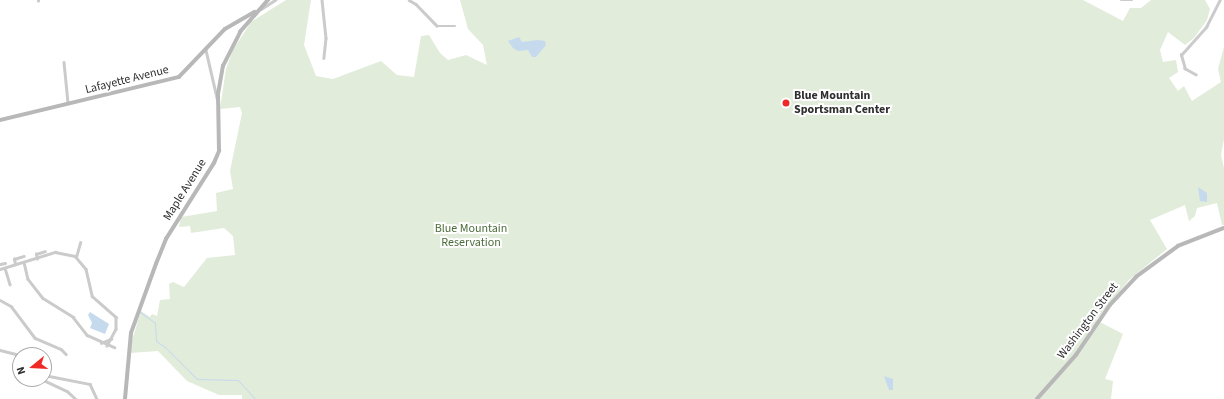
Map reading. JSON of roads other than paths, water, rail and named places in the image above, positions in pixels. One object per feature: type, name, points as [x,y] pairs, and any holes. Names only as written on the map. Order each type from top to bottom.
[{"type":"street","name":"Maple Avenue","points":[[125,399],[131,333],[156,264],[166,239],[217,156],[220,138],[218,102],[220,80],[228,53],[240,32],[268,0]]},
{"type":"street","points":[[258,10],[275,0]]},
{"type":"street","points":[[322,0],[326,38],[324,58]]},
{"type":"street","points":[[409,0],[416,4],[437,26],[456,26]]},
{"type":"street","points":[[1121,0],[1132,0]]},
{"type":"street","points":[[1196,75],[1185,69],[1181,62],[1181,55],[1206,27],[1220,0]]},
{"type":"street","name":"Lafayette Avenue","points":[[0,120],[176,78],[184,73],[229,25],[258,10]]},
{"type":"street","points":[[206,50],[218,102]]},
{"type":"street","points":[[64,62],[68,103]]},
{"type":"street","name":"Washington Street","points":[[1037,399],[1076,355],[1114,300],[1146,268],[1188,241],[1224,228]]},
{"type":"street","points":[[76,257],[80,243]]},
{"type":"street","points":[[37,259],[36,254],[45,250]]},
{"type":"street","points":[[0,269],[59,252],[76,257],[82,263],[92,296],[116,317],[116,329],[107,346]]},
{"type":"street","points":[[15,264],[14,260],[24,256]]},
{"type":"street","points":[[24,262],[28,279],[38,294],[69,313],[84,333],[101,343],[114,348]]},
{"type":"street","points":[[0,264],[6,263]]},
{"type":"street","points":[[5,268],[10,284]]},
{"type":"street","points":[[0,300],[11,306],[35,338],[61,349],[66,354]]},
{"type":"street","points":[[101,343],[112,339]]},
{"type":"street","points":[[0,350],[12,353]]},
{"type":"street","points":[[52,377],[90,384],[97,399]]},
{"type":"street","points":[[52,383],[61,387],[76,399]]},
{"type":"water","points":[[519,37],[522,42],[538,40],[545,41],[546,45],[536,57],[532,57],[528,50],[518,51],[513,48],[508,41]]},
{"type":"water","points":[[1198,187],[1207,193],[1207,202],[1200,201]]},
{"type":"water","points":[[90,312],[109,324],[105,334],[90,328],[92,323],[88,315]]},
{"type":"water","points":[[884,376],[893,379],[893,390],[889,390]]},
{"type":"waterway","points":[[140,312],[155,323],[156,341],[165,347],[197,379],[238,380],[255,399]]},
{"type":"place","name":"Blue Mountain Sportsman Center","points":[[786,103]]},
{"type":"park label","name":"Blue Mountain Reservation","points":[[471,236]]}]
